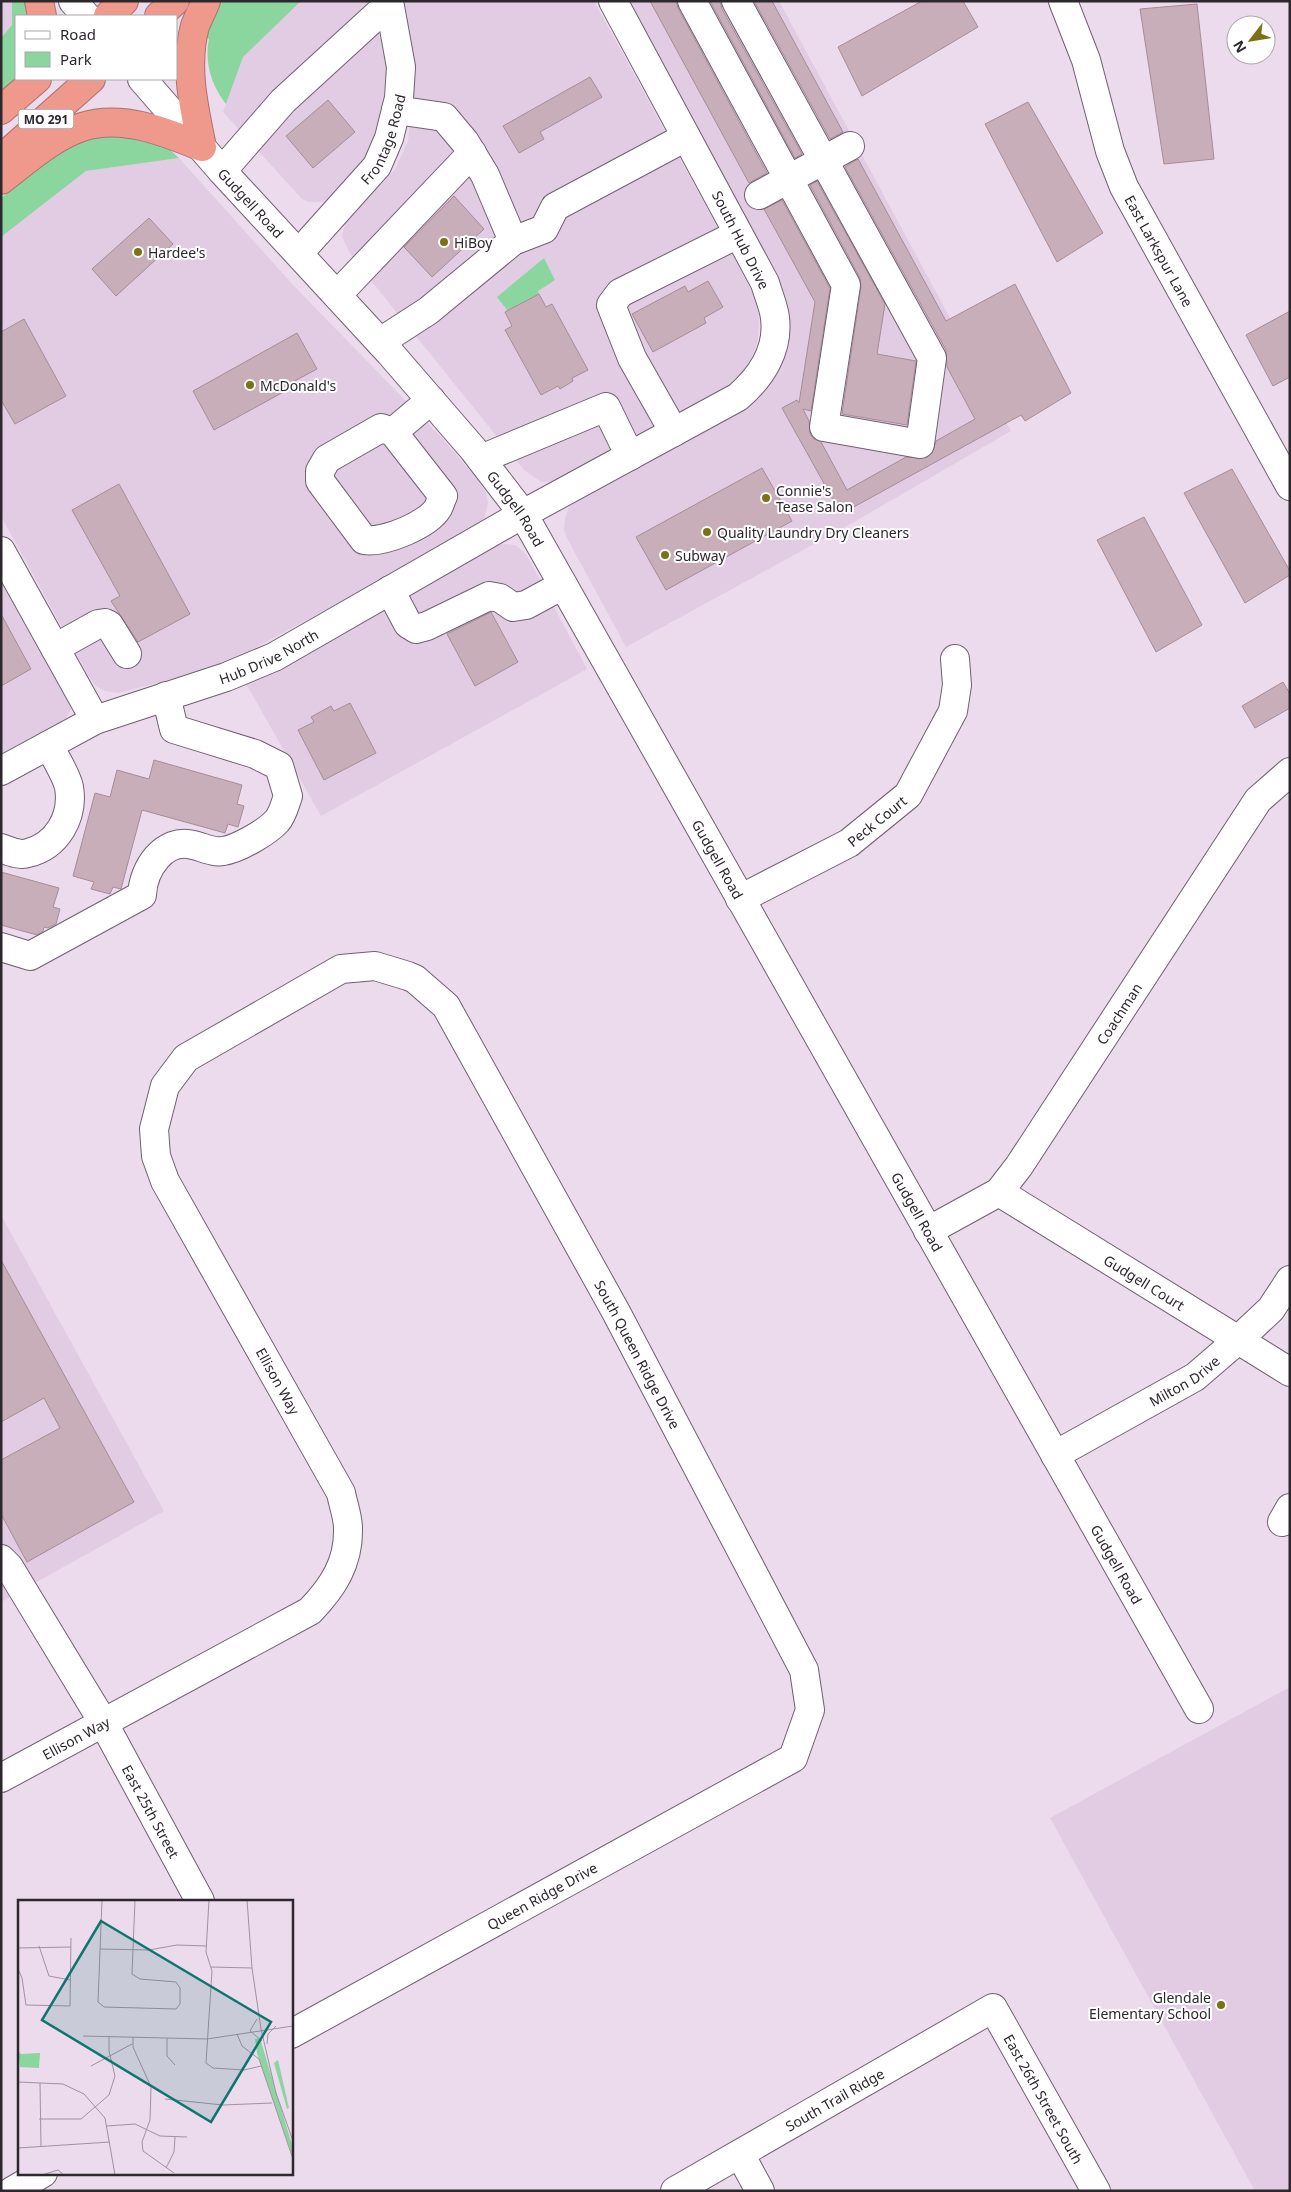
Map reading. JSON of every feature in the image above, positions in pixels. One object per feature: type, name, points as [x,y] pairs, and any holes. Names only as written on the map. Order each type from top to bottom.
[{"type":"highway","points":[[39,1],[42,15]]},
{"type":"highway","points":[[109,15],[124,1]]},
{"type":"highway","points":[[160,15],[175,1]]},
{"type":"highway","points":[[202,147],[194,106],[191,48],[196,25],[206,1]]},
{"type":"highway","name":"MO 291","points":[[1,110],[36,80]]},
{"type":"highway","name":"MO 291","points":[[1,159],[90,80]]},
{"type":"highway","points":[[1,180],[47,144],[83,127],[107,123],[126,124],[174,135],[202,147]]},
{"type":"street","points":[[72,1],[85,15]]},
{"type":"street","name":"South Hub Drive","points":[[523,514],[738,397],[754,384],[768,362],[773,345],[776,318],[765,284],[612,1]]},
{"type":"street","points":[[692,1],[846,285],[824,426],[920,444],[932,358],[736,1]]},
{"type":"street","name":"East Larkspur Lane","points":[[1063,1],[1086,60],[1110,151],[1124,188],[1290,486]]},
{"type":"street","points":[[222,171],[283,101],[389,2]]},
{"type":"street","name":"Frontage Road","points":[[298,253],[377,166],[389,138],[399,98],[401,67],[389,2]]},
{"type":"street","name":"Gudgell Road","points":[[143,80],[222,171],[380,342],[481,459],[523,514],[1199,1709]]},
{"type":"street","points":[[396,110],[444,117],[465,142],[485,175],[513,241]]},
{"type":"street","points":[[380,342],[428,311],[513,241],[544,229],[555,208],[686,137]]},
{"type":"street","points":[[759,196],[850,146]]},
{"type":"street","points":[[337,295],[472,153]]},
{"type":"street","points":[[674,432],[632,358],[611,305],[620,292],[738,234]]},
{"type":"street","points":[[394,432],[430,400]]},
{"type":"street","points":[[481,459],[606,407],[630,456]]},
{"type":"street","points":[[381,428],[394,432],[443,496],[438,508],[425,520],[395,535],[374,541],[364,540],[320,481],[320,471],[327,459],[381,428]]},
{"type":"street","name":"Hub Drive North","points":[[1,771],[95,720],[226,677],[274,657],[523,514]]},
{"type":"street","points":[[1,551],[95,720]]},
{"type":"street","points":[[390,590],[408,624],[416,629],[427,626],[489,596],[500,598],[513,607],[526,606],[563,585]]},
{"type":"street","points":[[55,648],[98,624],[105,623],[110,625],[128,654]]},
{"type":"street","name":"Peck Court","points":[[740,899],[849,843],[908,795],[953,711],[957,685],[954,659]]},
{"type":"street","points":[[1,947],[30,956],[142,895],[142,887],[154,860],[165,850],[179,845],[192,844],[208,850],[223,852],[260,834],[277,821],[288,796],[280,766],[255,754],[174,729],[166,696]]},
{"type":"street","points":[[1,848],[27,854],[53,842],[64,826],[69,805],[69,786],[49,745]]},
{"type":"street","name":"Coachman","points":[[928,1231],[999,1192],[1019,1166],[1258,800],[1290,772]]},
{"type":"street","name":"Ellison Way","points":[[1,1778],[310,1611],[328,1592],[344,1561],[348,1527],[341,1493],[165,1181],[156,1156],[154,1129],[165,1086],[186,1058],[341,969],[375,966],[408,976]]},
{"type":"street","name":"South Queen Ridge Drive","points":[[408,976],[415,979],[446,1006],[616,1312],[804,1670],[810,1710],[793,1758]]},
{"type":"street","name":"Gudgell Court","points":[[999,1192],[1290,1372]]},
{"type":"street","name":"Milton Drive","points":[[1055,1455],[1195,1377],[1270,1309],[1290,1280]]},
{"type":"street","name":"East 25th Street","points":[[1,1559],[9,1567],[103,1722],[199,1900]]},
{"type":"street","name":"Queen Ridge Drive","points":[[292,2033],[793,1758]]},
{"type":"street","name":"South Trail Ridge","points":[[675,2191],[993,2008]]},
{"type":"street","name":"East 26th Street South","points":[[993,2008],[1096,2191]]},
{"type":"street","points":[[740,2154],[760,2191]]},
{"type":"street","points":[[12,2191],[41,2174]]},
{"type":"shaded area","points":[[1,1],[12,1],[12,25],[1,38]]},
{"type":"shaded area","points":[[301,1],[373,1],[390,89],[380,144],[331,199],[323,202],[309,202],[302,199],[223,112],[243,57]]},
{"type":"shaded area","points":[[396,1],[594,1],[748,283],[756,301],[759,319],[758,340],[751,359],[741,374],[727,389],[560,481],[541,482],[524,470],[352,257],[342,237],[346,219],[387,179],[396,167],[408,141],[413,91]]},
{"type":"shaded area","points":[[622,1],[779,1],[1011,431],[847,526],[626,647],[568,540],[564,530],[565,518],[569,507],[575,501],[730,415],[784,335]]},
{"type":"shaded area","points":[[179,158],[293,285],[441,437],[478,480],[486,493],[488,503],[484,519],[472,530],[233,660],[218,667],[118,693],[105,691],[96,686],[89,677],[1,516],[1,237],[86,171]]},
{"type":"shaded area","points":[[504,544],[515,545],[526,554],[587,669],[321,816],[245,682],[495,546]]},
{"type":"shaded area","points":[[1,567],[70,700],[71,710],[66,718],[53,728],[1,757]]},
{"type":"shaded area","points":[[1,1215],[164,1511],[1,1602]]},
{"type":"shaded area","name":"Glendale Elementary School","points":[[1290,1687],[1290,2191],[1255,2191],[1050,1818]]},
{"type":"green space","points":[[12,1],[25,1],[28,15],[15,15],[15,79],[1,91],[1,38],[12,25]]},
{"type":"green space","points":[[223,1],[301,1],[243,57],[226,104],[210,74],[208,65],[209,39],[201,36],[212,11]]},
{"type":"green space","points":[[130,132],[166,146],[179,158],[86,171],[1,237],[1,198],[58,150],[88,135]]},
{"type":"green space","points":[[544,258],[555,280],[538,291],[539,294],[508,311],[497,297]]},
{"type":"building","points":[[650,1],[676,1],[678,8],[767,173],[749,183]]},
{"type":"building","points":[[710,1],[720,1],[722,9],[802,154],[795,158]]},
{"type":"building","points":[[754,1],[772,1],[843,132],[830,139]]},
{"type":"building","points":[[922,1],[963,1],[978,27],[862,96],[838,47]]},
{"type":"building","points":[[1197,4],[1214,159],[1164,164],[1140,9]]},
{"type":"building","points":[[590,77],[602,97],[540,132],[544,139],[519,153],[503,126]]},
{"type":"building","points":[[328,100],[355,132],[313,168],[286,136]]},
{"type":"building","points":[[1028,102],[1103,233],[1057,262],[985,124]]},
{"type":"building","points":[[858,159],[946,321],[1015,284],[1071,393],[1025,421],[1021,415],[841,514],[782,408],[797,400],[799,403],[815,302],[764,209],[782,200],[830,288],[811,411],[803,409],[809,421],[810,433],[814,439],[821,442],[847,490],[906,457],[926,458],[932,453],[936,441],[975,419],[947,367],[946,350],[845,167]]},
{"type":"building","points":[[817,181],[885,304],[877,354],[916,361],[907,425],[842,414],[861,287],[860,278],[810,185]]},
{"type":"building","points":[[454,196],[484,229],[432,277],[404,247]]},
{"type":"building","points":[[149,218],[173,244],[116,296],[92,269]]},
{"type":"building","points":[[708,281],[723,307],[704,318],[706,323],[653,352],[632,314],[685,286],[688,292]]},
{"type":"building","points":[[539,294],[546,307],[552,304],[588,370],[572,378],[573,381],[560,389],[558,386],[541,395],[505,330],[512,326],[505,312]]},
{"type":"building","points":[[1290,311],[1290,377],[1273,386],[1246,335]]},
{"type":"building","points":[[24,319],[66,396],[15,424],[1,400],[1,332]]},
{"type":"building","points":[[297,333],[317,369],[287,385],[289,389],[214,430],[193,391]]},
{"type":"building","points":[[762,468],[792,521],[666,590],[636,537]]},
{"type":"building","points":[[1232,469],[1290,571],[1290,575],[1245,603],[1184,493]]},
{"type":"building","points":[[119,484],[190,614],[138,642],[111,601],[120,596],[72,510]]},
{"type":"building","points":[[1144,517],[1202,625],[1156,652],[1097,540]]},
{"type":"building","points":[[491,612],[518,662],[475,686],[447,634]]},
{"type":"building","points":[[1,614],[31,669],[1,686]]},
{"type":"building","points":[[1283,682],[1290,694],[1290,708],[1255,728],[1242,706]]},
{"type":"building","points":[[350,703],[376,753],[324,780],[298,730],[314,722],[311,717],[331,706],[334,711]]},
{"type":"building","points":[[154,760],[242,785],[237,804],[244,806],[238,827],[228,824],[225,833],[142,810],[121,889],[113,887],[110,894],[91,889],[94,882],[73,876],[95,793],[110,797],[117,770],[149,779]]},
{"type":"building","points":[[1,872],[59,888],[53,907],[60,909],[56,924],[48,928],[44,927],[43,931],[37,935],[1,925]]},
{"type":"building","points":[[1,1260],[134,1502],[27,1562],[1,1514],[1,1460],[60,1428],[44,1398],[1,1422]]},
{"type":"place","name":"HiBoy","points":[[444,242]]},
{"type":"place","name":"Hardee's","points":[[138,252]]},
{"type":"place","name":"McDonald's","points":[[250,385]]},
{"type":"place","name":"Connie's Tease Salon","points":[[766,498]]},
{"type":"place","name":"Quality Laundry Dry Cleaners","points":[[707,532]]},
{"type":"place","name":"Subway","points":[[665,555]]},
{"type":"place","name":"Glendale Elementary School","points":[[1221,2005]]}]
